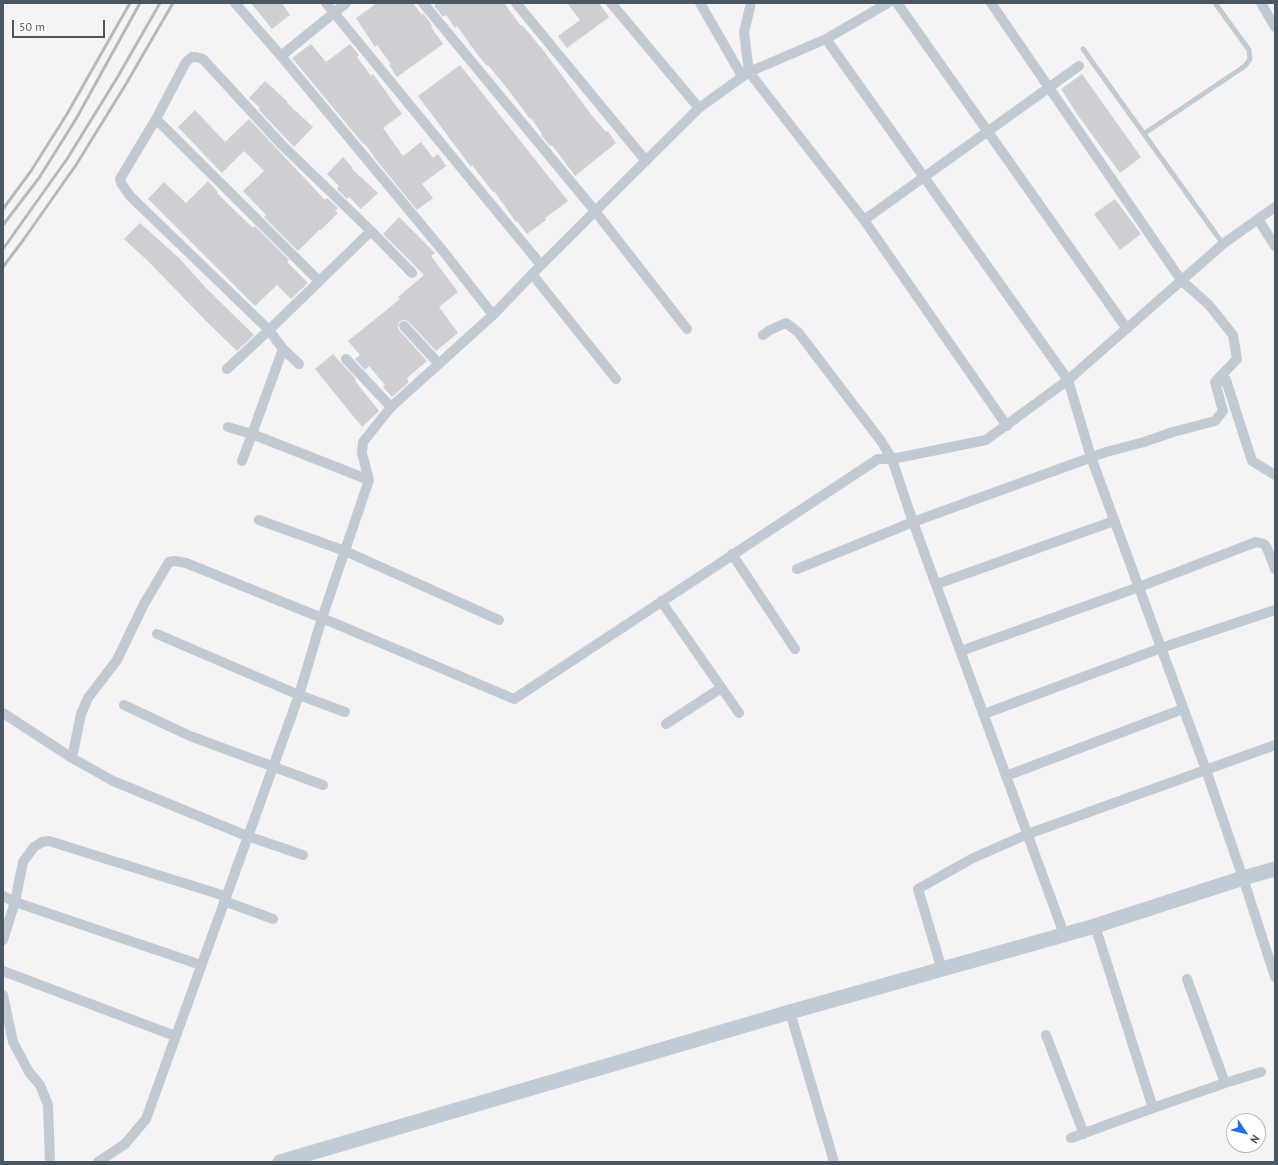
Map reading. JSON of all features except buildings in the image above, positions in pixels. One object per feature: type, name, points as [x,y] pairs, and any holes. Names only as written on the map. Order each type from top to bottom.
[{"type":"main road","points":[[280,1162],[790,1012],[1095,926],[1275,869]]},
{"type":"street","points":[[235,3],[443,251],[493,315]]},
{"type":"street","points":[[326,3],[541,265]]},
{"type":"street","points":[[281,56],[346,3]]},
{"type":"street","points":[[423,3],[595,211],[688,329]]},
{"type":"street","points":[[516,3],[646,160]]},
{"type":"street","points":[[611,3],[699,108]]},
{"type":"street","points":[[700,3],[745,74],[864,220],[1007,426]]},
{"type":"street","points":[[745,74],[744,32],[751,3]]},
{"type":"street","points":[[98,1162],[125,1144],[146,1119],[272,766],[299,695],[322,618],[369,480],[362,452],[364,442],[391,407],[493,315],[532,274],[699,108],[745,74],[826,39],[888,3]]},
{"type":"street","points":[[897,3],[1127,329]]},
{"type":"street","points":[[991,3],[1181,280],[1209,305],[1233,336],[1237,358],[1215,382]]},
{"type":"street","points":[[1260,3],[1275,27]]},
{"type":"street","points":[[826,39],[1068,380],[1091,457],[1206,770],[1275,978]]},
{"type":"street","points":[[299,364],[283,349],[269,330],[130,196],[123,187],[120,179],[156,119],[186,62],[192,57],[202,60],[282,145],[412,273]]},
{"type":"street","points":[[864,220],[1079,66]]},
{"type":"street","points":[[156,119],[319,281]]},
{"type":"street","points":[[72,758],[81,714],[88,698],[117,660],[144,604],[169,562],[175,561],[186,563],[322,618],[514,699],[878,459],[892,459],[986,440],[1068,380],[1224,244],[1275,207]]},
{"type":"street","points":[[1258,219],[1275,246]]},
{"type":"street","points":[[227,369],[371,231]]},
{"type":"street","points":[[532,274],[616,379]]},
{"type":"street","points":[[763,335],[786,323],[798,332],[881,442],[892,459],[913,522],[962,651],[1064,934]]},
{"type":"street","points":[[404,326],[439,364]]},
{"type":"street","points":[[242,461],[283,349]]},
{"type":"street","points":[[346,359],[391,407]]},
{"type":"street","points":[[1215,382],[1226,380],[1252,461],[1275,475]]},
{"type":"street","points":[[797,569],[913,522],[1091,457],[1215,421],[1223,411],[1215,382]]},
{"type":"street","points":[[228,427],[252,434],[369,480]]},
{"type":"street","points":[[259,520],[345,551],[499,620]]},
{"type":"street","points":[[937,584],[1114,521]]},
{"type":"street","points":[[962,651],[1139,587],[1256,542],[1264,544],[1267,548],[1275,569]]},
{"type":"street","points":[[732,554],[795,649]]},
{"type":"street","points":[[661,601],[739,713]]},
{"type":"street","points":[[984,714],[1161,648],[1275,610]]},
{"type":"street","points":[[157,634],[299,695],[345,712]]},
{"type":"street","points":[[666,724],[721,688]]},
{"type":"street","points":[[124,705],[190,736],[323,785]]},
{"type":"street","points":[[1006,776],[1184,709]]},
{"type":"street","points":[[3,713],[72,758],[114,781],[247,836],[304,854]]},
{"type":"street","points":[[942,970],[918,889],[972,858],[1028,834],[1275,745]]},
{"type":"street","points":[[3,940],[15,902],[23,862],[27,854],[34,847],[42,842],[49,841],[225,899],[272,919]]},
{"type":"street","points":[[3,896],[15,902],[201,965]]},
{"type":"street","points":[[1095,926],[1154,1108]]},
{"type":"street","points":[[3,971],[176,1036]]},
{"type":"street","points":[[1187,979],[1225,1083]]},
{"type":"street","points":[[4,1002],[13,1042],[29,1072],[40,1085],[48,1105],[50,1162]]},
{"type":"street","points":[[790,1012],[834,1162]]},
{"type":"street","points":[[1046,1035],[1084,1134]]},
{"type":"street","points":[[1071,1138],[1225,1083],[1261,1072]]},
{"type":"lane","points":[[1144,133],[1245,66],[1250,59],[1249,50],[1215,3]]},
{"type":"lane","points":[[1083,49],[1224,244]]},
{"type":"lane","points":[[1079,66],[1090,59]]},
{"type":"railway","points":[[3,209],[31,171],[67,114],[130,3]]},
{"type":"railway","points":[[3,225],[39,178],[76,119],[140,3]]},
{"type":"railway","points":[[3,249],[67,159],[117,78],[160,3]]},
{"type":"railway","points":[[3,267],[76,165],[126,84],[173,3]]}]
